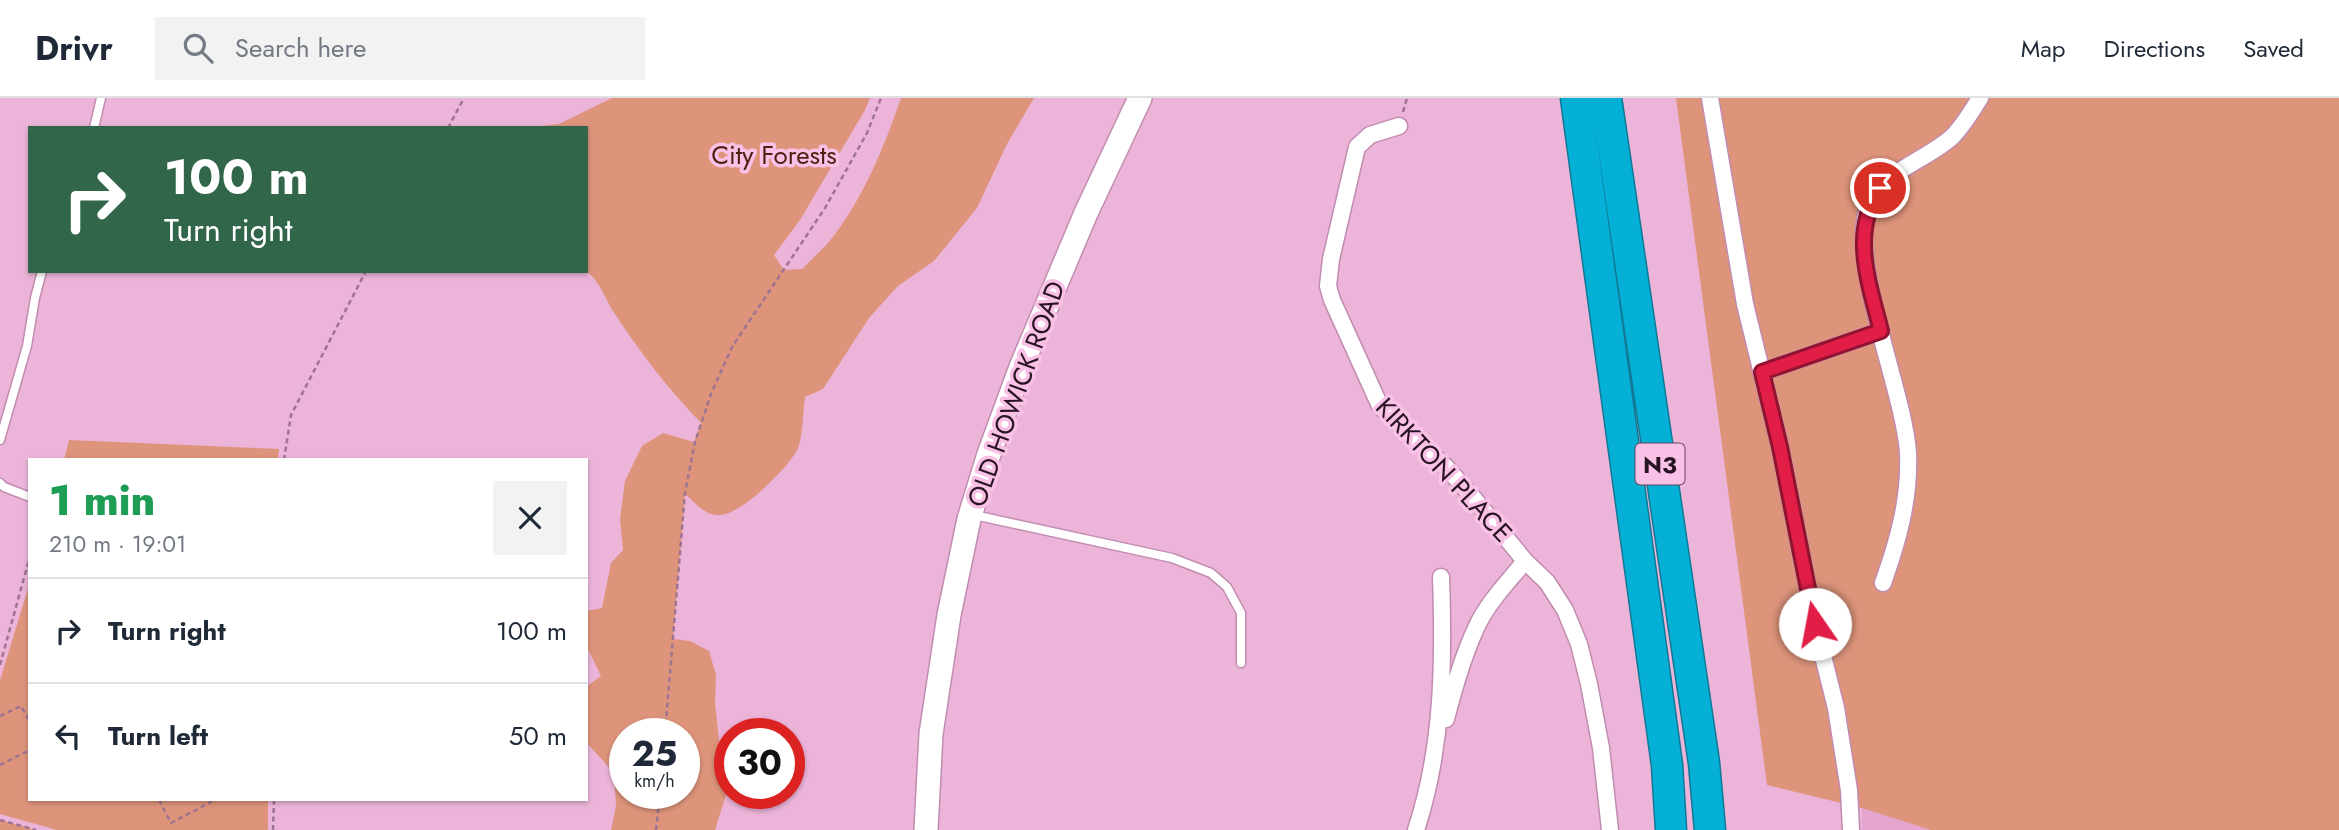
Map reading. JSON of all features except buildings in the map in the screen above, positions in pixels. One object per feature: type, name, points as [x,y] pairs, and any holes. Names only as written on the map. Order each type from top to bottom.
[{"type":"highway","name":"N3","points":[[1576,98],[1665,751],[1671,830]]},
{"type":"highway","name":"N3","points":[[1606,98],[1704,763],[1710,830]]},
{"type":"main road","name":"OLD HOWICK ROAD","points":[[926,830],[933,723],[949,615],[971,514],[1001,419],[1021,367],[1086,212],[1140,98]]},
{"type":"street","points":[[1710,98],[1745,304],[1836,708],[1855,830]]},
{"type":"street","points":[[1883,583],[1900,534],[1907,496],[1908,453],[1903,416],[1864,254],[1863,230],[1871,202],[1880,188],[1898,171],[1952,137],[1980,98]]},
{"type":"street","name":"KIRKTON PLACE","points":[[1399,126],[1370,135],[1357,147],[1331,259],[1328,286],[1332,300],[1380,407],[1446,467],[1546,582],[1565,610],[1580,644],[1601,748],[1610,830]]},
{"type":"street","points":[[1762,372],[1881,331]]},
{"type":"street","points":[[1416,830],[1456,681],[1477,625],[1525,561]]},
{"type":"street","points":[[1436,754],[1444,652],[1441,577]]},
{"type":"lane","points":[[95,126],[102,98]]},
{"type":"lane","points":[[0,440],[27,346],[42,273]]},
{"type":"lane","points":[[0,484],[28,497]]},
{"type":"lane","points":[[971,514],[1172,558],[1211,573],[1227,587],[1241,613],[1241,663]]},
{"type":"path","points":[[449,126],[464,98]]},
{"type":"path","points":[[666,718],[685,493],[695,442],[710,394],[732,347],[825,208],[867,133],[881,98]]},
{"type":"path","points":[[285,458],[291,415],[365,273]]},
{"type":"path","points":[[0,666],[28,563]]},
{"type":"path","points":[[0,716],[20,706],[28,719]]},
{"type":"path","points":[[0,765],[28,751]]},
{"type":"path","points":[[160,801],[171,823],[210,801]]},
{"type":"path","points":[[273,830],[274,801]]},
{"type":"path","points":[[656,830],[658,809]]},
{"type":"path","points":[[0,820],[36,830]]},
{"type":"shaded area","points":[[1862,808],[1898,819],[1931,830],[1862,830]]},
{"type":"green space","name":"City Forests","points":[[612,98],[870,98],[800,220],[774,255],[784,270],[802,269],[829,242],[854,206],[888,135],[901,98],[1034,98],[1008,142],[977,208],[934,261],[898,286],[869,318],[823,389],[805,397],[799,445],[784,468],[751,499],[729,513],[709,513],[685,494],[673,639],[690,641],[709,651],[716,675],[714,809],[722,809],[715,830],[611,830],[615,809],[700,809],[700,718],[609,718],[609,767],[588,744],[588,686],[601,676],[588,649],[588,611],[602,608],[611,563],[623,550],[620,519],[625,481],[642,446],[663,433],[694,442],[701,423],[644,355],[588,273],[588,126],[540,126],[559,124]]},
{"type":"green space","points":[[1676,98],[2339,98],[2339,830],[1931,830],[1862,808],[1767,785]]},
{"type":"green space","points":[[69,440],[279,449],[278,458],[64,458]]},
{"type":"green space","points":[[28,589],[28,801],[268,801],[268,830],[57,830],[0,814],[0,680]]},
{"type":"green space","points":[[0,820],[36,830],[0,830]]},
{"type":"route","points":[[1815,624],[1780,447],[1762,372],[1881,331],[1870,289],[1863,230],[1866,214],[1880,188]]}]
